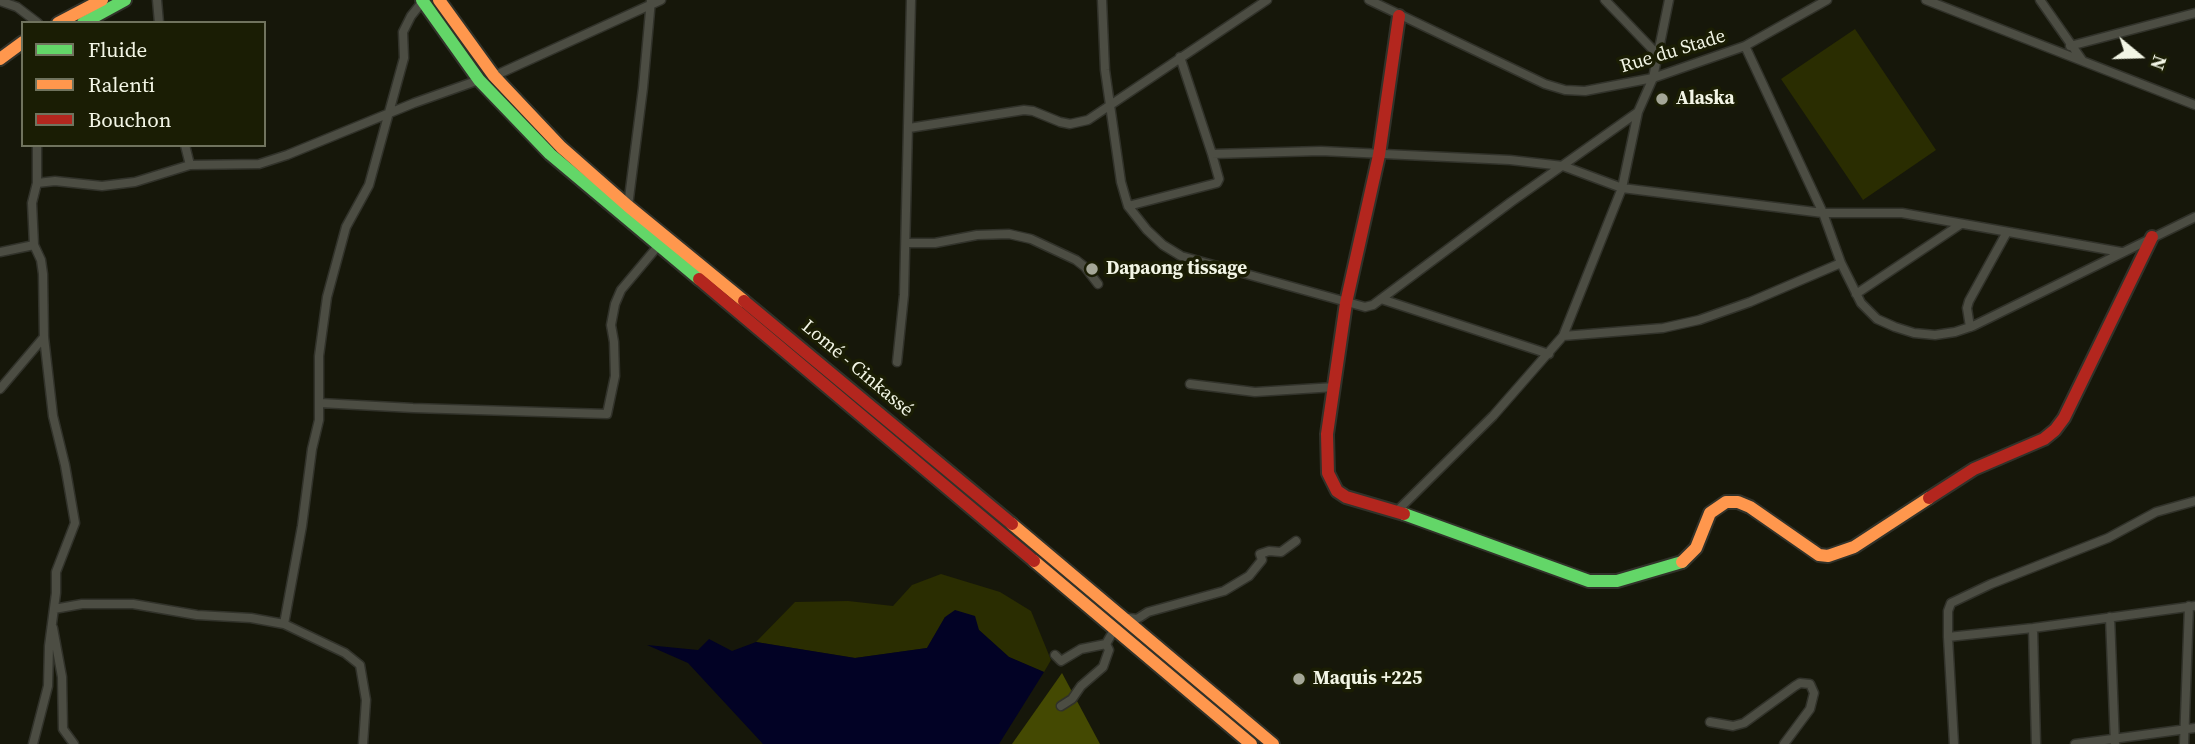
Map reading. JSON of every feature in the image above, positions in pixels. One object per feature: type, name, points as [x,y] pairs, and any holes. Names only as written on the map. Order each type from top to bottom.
[{"type":"main road","points":[[62,21],[102,0]]},
{"type":"main road","points":[[87,21],[125,0]]},
{"type":"main road","name":"Lomé - Cinkassé","points":[[439,0],[494,76],[658,246],[1118,623],[1273,744]]},
{"type":"main road","name":"Lomé - Cinkassé","points":[[422,1],[479,80],[550,154],[625,210],[894,424],[1251,744]]},
{"type":"main road","points":[[1399,16],[1379,155],[1346,303],[1327,446],[1328,473],[1337,491],[1346,497],[1397,510],[1589,581],[1617,580],[1681,562],[1696,548],[1710,513],[1726,502],[1738,502],[1750,507],[1819,555],[1838,554],[1854,547],[1974,469],[2044,439],[2064,418],[2152,237]]},
{"type":"main road","points":[[4,57],[21,44]]},
{"type":"main road","points":[[4,57],[21,53]]},
{"type":"street","points":[[157,0],[159,21]]},
{"type":"street","points":[[494,76],[651,2],[661,0]]},
{"type":"street","points":[[898,362],[906,243],[911,0]]},
{"type":"street","points":[[1102,0],[1104,70],[1121,182],[1128,206],[1155,239],[1181,256],[1365,307],[1381,299],[1638,112]]},
{"type":"street","points":[[909,128],[1024,110],[1070,124],[1096,117],[1267,0]]},
{"type":"street","name":"Rue du Stade","points":[[1369,0],[1531,78],[1565,90],[1603,89],[1653,78],[1745,46],[1827,0]]},
{"type":"street","points":[[1605,0],[1657,54]]},
{"type":"street","points":[[1397,510],[1488,421],[1563,336],[1622,188],[1638,112],[1653,78],[1669,0]]},
{"type":"street","points":[[1926,0],[2195,105]]},
{"type":"street","points":[[2040,0],[2083,61]]},
{"type":"street","points":[[4,1],[35,21]]},
{"type":"street","points":[[284,624],[302,526],[312,449],[320,420],[319,356],[327,297],[346,228],[369,185],[404,58],[403,32],[422,1]]},
{"type":"street","points":[[625,210],[643,88],[651,2]]},
{"type":"street","points":[[2070,46],[2195,13]]},
{"type":"street","points":[[1745,46],[1824,213],[1841,263],[1861,303],[1877,318],[1914,333],[1935,335],[1970,327],[2195,217]]},
{"type":"street","points":[[1128,206],[1217,183],[1219,179],[1180,57]]},
{"type":"street","points":[[37,183],[55,181],[102,186],[135,183],[190,165],[259,164],[479,80]]},
{"type":"street","points":[[33,744],[48,686],[56,572],[75,523],[53,416],[44,337],[43,274],[41,260],[34,245],[32,203],[37,183],[37,147]]},
{"type":"street","points":[[186,147],[190,165]]},
{"type":"street","points":[[1212,154],[1321,151],[1510,160],[1563,166],[1622,188],[1824,213],[1902,213],[2121,253]]},
{"type":"street","points":[[1856,294],[1961,224]]},
{"type":"street","points":[[1970,327],[1967,308],[1969,301],[2007,232]]},
{"type":"street","points":[[906,243],[935,243],[977,234],[1009,234],[1031,239],[1076,260],[1098,284]]},
{"type":"street","points":[[0,252],[34,245]]},
{"type":"street","points":[[320,403],[607,414],[615,376],[611,325],[615,304],[621,290],[658,246]]},
{"type":"street","points":[[1563,336],[1663,328],[1699,320],[1750,302],[1841,263]]},
{"type":"street","points":[[1381,299],[1549,354]]},
{"type":"street","points":[[0,389],[44,337]]},
{"type":"street","points":[[1190,384],[1255,392],[1335,387]]},
{"type":"street","points":[[1954,744],[1948,611],[1954,600],[2108,538],[2156,512],[2195,501]]},
{"type":"street","points":[[1055,655],[1061,661],[1082,649],[1106,644],[1118,623],[1224,591],[1249,576],[1262,560],[1260,554],[1269,551],[1281,552],[1296,541]]},
{"type":"street","points":[[54,609],[82,604],[133,604],[197,615],[251,618],[284,624],[345,653],[360,666],[365,680],[366,700],[363,744]]},
{"type":"street","points":[[1948,637],[2192,606],[2184,744]]},
{"type":"street","points":[[2110,617],[2115,741]]},
{"type":"street","points":[[52,625],[62,677],[63,729],[74,744]]},
{"type":"street","points":[[2033,628],[2036,744]]},
{"type":"street","points":[[1061,706],[1072,699],[1081,686],[1103,667],[1109,650],[1106,644]]},
{"type":"street","points":[[1710,722],[1733,726],[1744,723],[1800,683],[1811,684],[1814,693],[1810,709],[1784,744]]},
{"type":"street","points":[[2075,744],[2115,741],[2195,728]]},
{"type":"green space","points":[[1855,29],[1936,150],[1863,200],[1781,79]]},
{"type":"green space","points":[[941,574],[1000,592],[1031,611],[1051,660],[1044,672],[1009,657],[979,630],[945,617],[927,648],[855,658],[756,642],[795,602],[848,601],[893,606],[912,585]]},
{"type":"shaded area","points":[[1062,673],[1100,744],[1012,744]]},
{"type":"water","points":[[955,610],[975,616],[979,630],[1009,657],[1044,672],[999,744],[763,744],[688,663],[647,645],[698,650],[709,639],[732,651],[756,642],[855,658],[927,648],[945,617]]},
{"type":"traffic: fast","points":[[87,21],[125,0]]},
{"type":"traffic: fast","points":[[422,0],[479,80],[550,154],[699,279]]},
{"type":"traffic: fast","points":[[1404,514],[1589,581],[1617,581],[1682,562]]},
{"type":"traffic: slow","points":[[62,21],[102,0]]},
{"type":"traffic: slow","points":[[439,0],[494,76],[561,147],[744,301]]},
{"type":"traffic: slow","points":[[0,59],[21,43]]},
{"type":"traffic: slow","points":[[1682,562],[1696,548],[1710,513],[1726,502],[1738,502],[1750,507],[1819,555],[1828,556],[1854,547],[1929,498]]},
{"type":"traffic: slow","points":[[1012,524],[1273,744]]},
{"type":"traffic: slow","points":[[1034,561],[1251,744]]},
{"type":"traffic: jam","points":[[1399,16],[1379,155],[1346,303],[1327,434],[1328,473],[1337,491],[1346,497],[1404,514]]},
{"type":"traffic: jam","points":[[1929,498],[1974,469],[2044,439],[2055,430],[2064,418],[2152,237]]},
{"type":"traffic: jam","points":[[699,279],[1034,561]]},
{"type":"traffic: jam","points":[[744,301],[1012,524]]},
{"type":"place","name":"Alaska","points":[[1662,99]]},
{"type":"place","name":"Dapaong tissage","points":[[1092,269]]},
{"type":"place","name":"Maquis +225","points":[[1299,679]]}]
